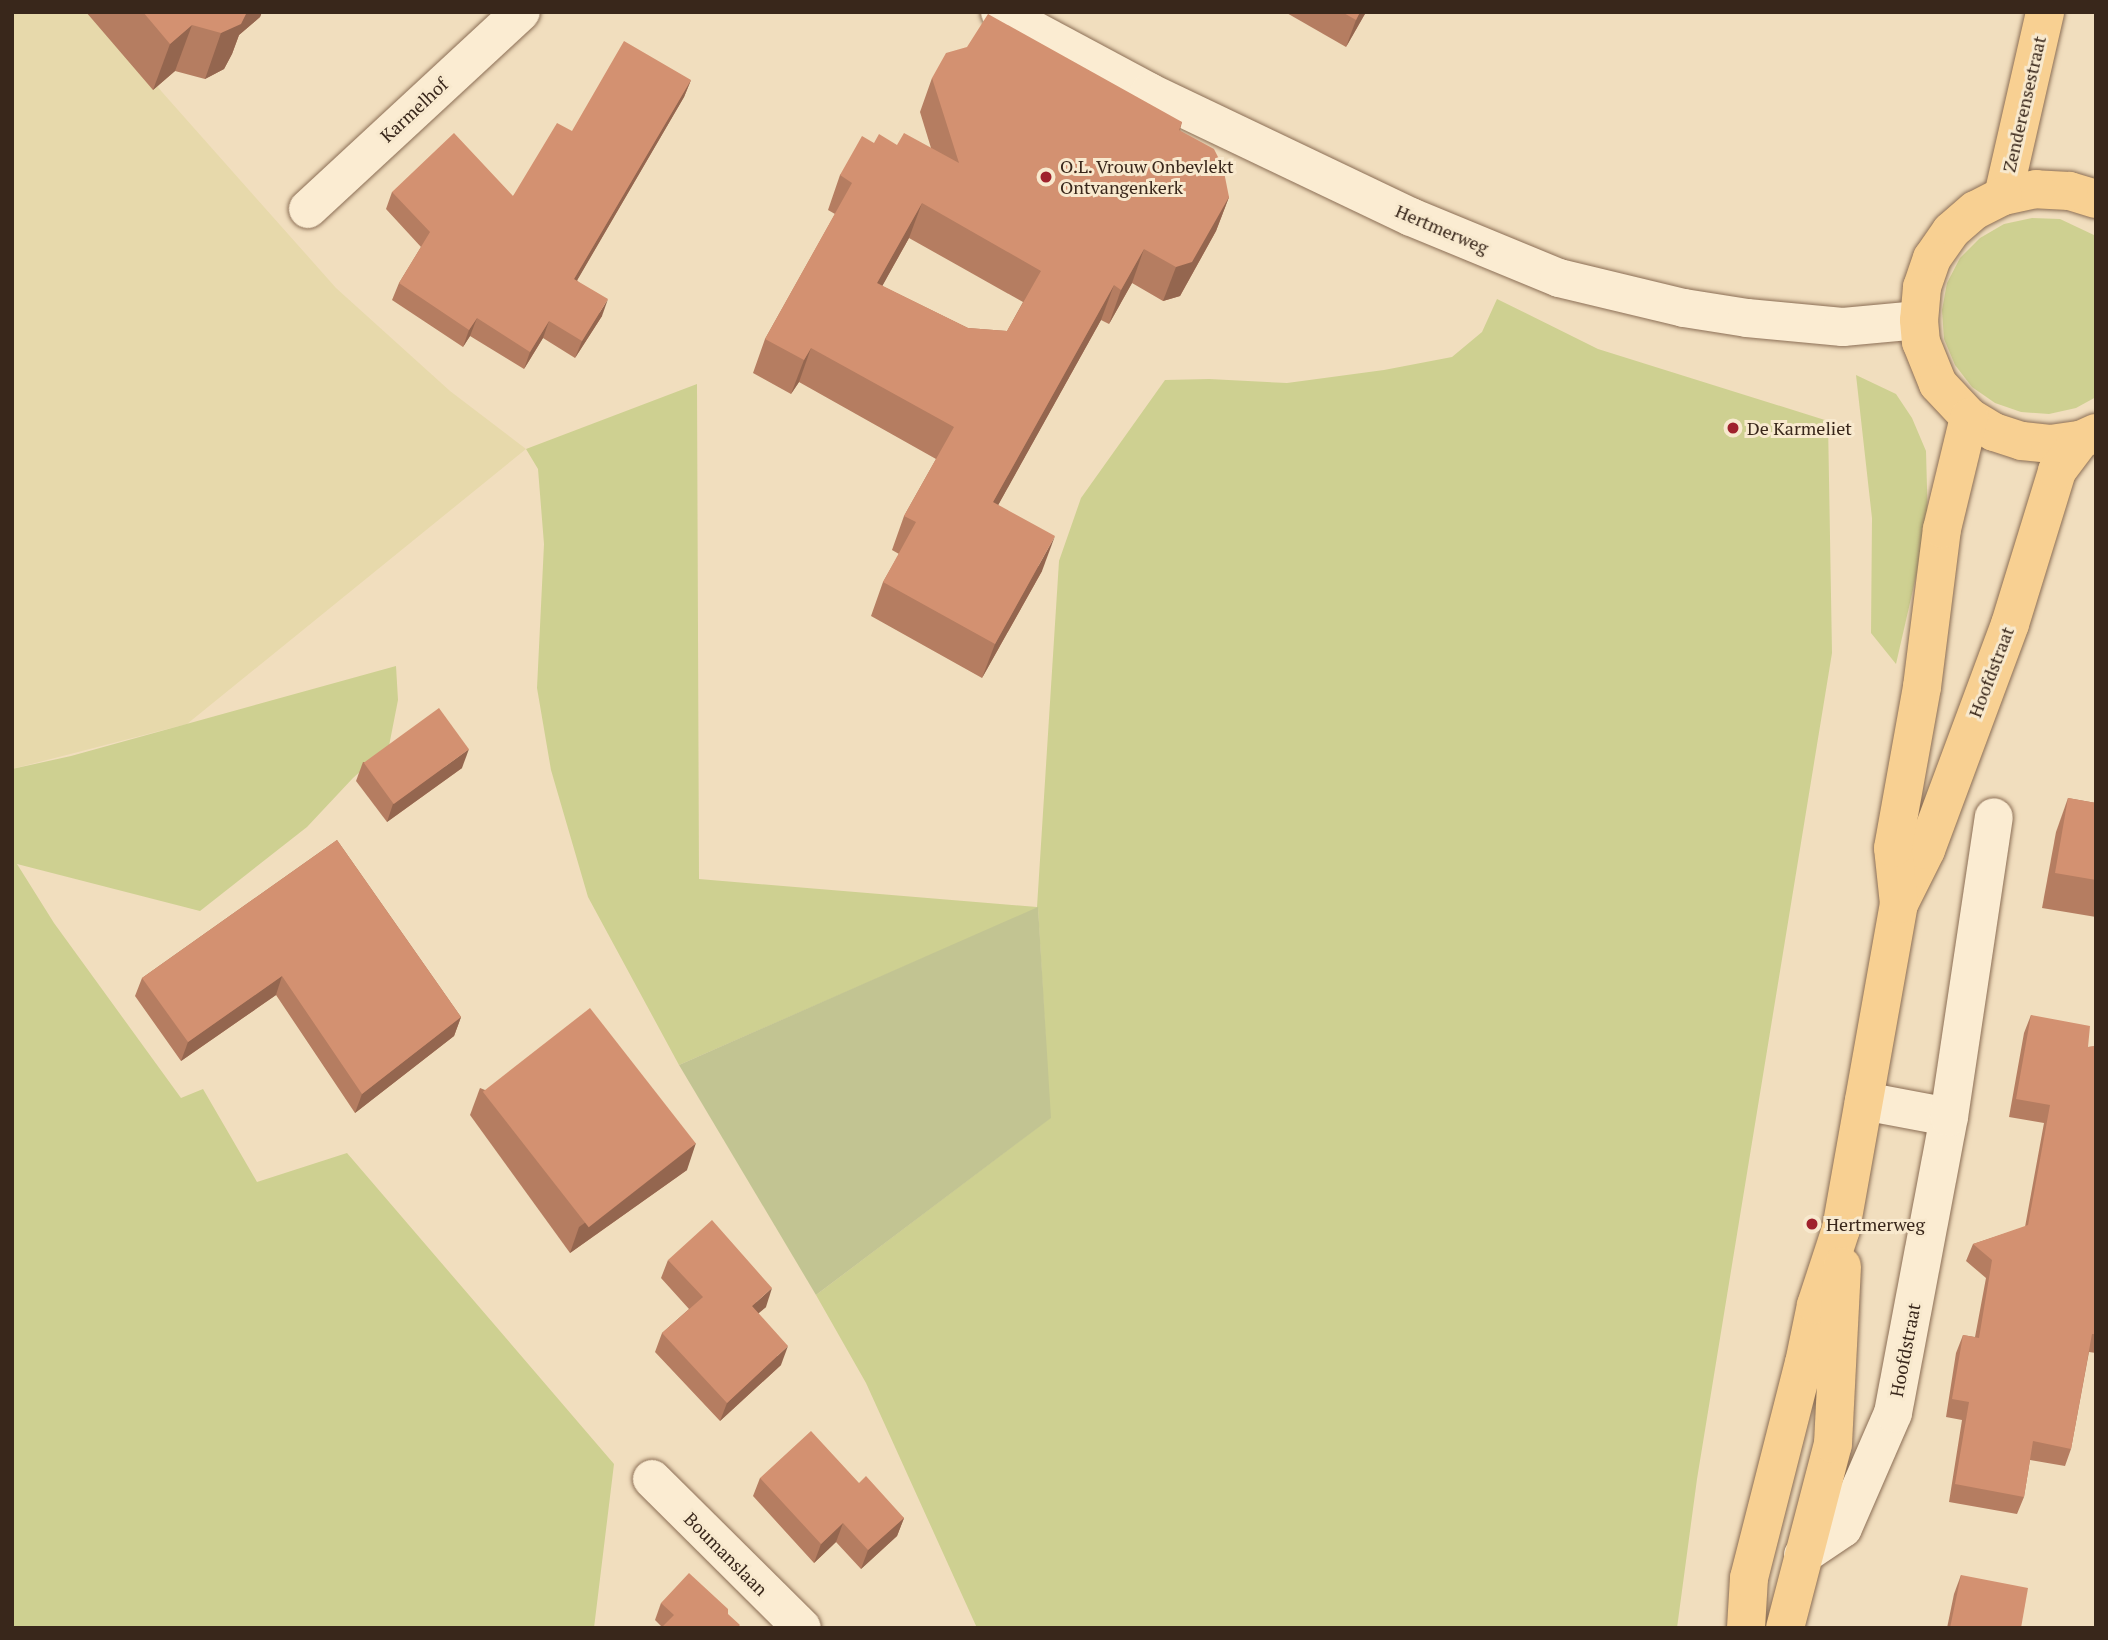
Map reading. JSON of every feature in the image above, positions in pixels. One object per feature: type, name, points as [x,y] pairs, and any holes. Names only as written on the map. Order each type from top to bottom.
[{"type":"main road","name":"Zenderensestraat","points":[[2003,196],[2045,12]]},
{"type":"main road","points":[[2088,436],[2050,444],[2022,441],[1994,432],[1969,418],[1938,384],[1921,342],[1919,320],[1922,288],[1932,258],[1951,231],[1967,217],[2003,196],[2036,189],[2069,191],[2096,199]]},
{"type":"main road","name":"Hoofdstraat","points":[[1746,1628],[1749,1578],[1758,1539],[1804,1363],[1816,1305],[1841,1229],[1899,904],[1893,848],[1922,687],[1942,529],[1969,418]]},
{"type":"main road","name":"Hoofdstraat","points":[[1899,904],[1926,850],[2010,624],[2057,471],[2088,436]]},
{"type":"main road","name":"Hoofdstraat","points":[[1785,1628],[1833,1444],[1842,1302],[1841,1229]]},
{"type":"street","name":"Karmelhof","points":[[309,209],[520,12]]},
{"type":"street","name":"Hertmerweg","points":[[1000,12],[1149,92],[1399,212],[1559,278],[1684,308],[1747,317],[1843,327],[1919,320]]},
{"type":"street","name":"Hoofdstraat","points":[[1803,1555],[1843,1528],[1893,1413],[1949,1116],[1994,817]]},
{"type":"street","points":[[1864,1101],[1949,1116]]},
{"type":"street","name":"Boumanslaan","points":[[652,1479],[802,1628]]},
{"type":"shaded area","points":[[12,12],[99,12],[162,92],[336,288],[450,391],[526,449],[187,724],[12,769]]},
{"type":"green space","points":[[2032,218],[2060,219],[2096,236],[2096,397],[2076,408],[2049,414],[2021,412],[1995,403],[1972,387],[1955,365],[1944,339],[1942,310],[1947,283],[1960,258],[1980,238],[2004,224]]},
{"type":"green space","points":[[1497,299],[1598,349],[1828,421],[1832,653],[1697,1479],[1677,1628],[977,1628],[866,1383],[816,1295],[1050,1118],[1038,908],[679,1065],[588,897],[551,770],[537,688],[544,544],[538,469],[526,449],[697,384],[699,879],[1037,907],[1059,561],[1081,498],[1165,380],[1287,383],[1384,370],[1452,357],[1482,332]]},
{"type":"green space","points":[[1856,375],[1896,394],[1912,418],[1926,451],[1928,524],[1896,664],[1871,633],[1872,518]]},
{"type":"green space","points":[[396,666],[398,700],[389,746],[353,778],[307,827],[200,911],[17,864],[54,923],[181,1098],[203,1089],[257,1182],[347,1153],[614,1464],[594,1628],[12,1628],[12,769],[71,756]]},
{"type":"green space","points":[[1038,907],[1051,1118],[816,1295],[679,1065]]},
{"type":"building","points":[[143,12],[247,12],[241,24],[221,33],[192,25],[170,44]]},
{"type":"building","points":[[1342,12],[1360,12],[1356,20]]},
{"type":"building","points":[[988,14],[1182,122],[1179,130],[1214,149],[1223,167],[1229,197],[1192,262],[1176,267],[1144,249],[1121,290],[1114,285],[993,502],[1055,536],[995,644],[883,582],[916,522],[904,516],[954,427],[811,348],[804,360],[765,339],[852,183],[840,175],[862,136],[874,143],[879,134],[897,145],[904,133],[959,163],[932,78],[946,53],[967,47]],"holes":[[[922,203],[1041,271],[1007,331],[968,328],[877,283]]]},
{"type":"building","points":[[624,41],[691,80],[574,279],[608,299],[582,341],[549,321],[530,352],[477,318],[469,330],[399,283],[430,232],[392,192],[454,133],[513,196],[557,123],[572,131]]},
{"type":"building","points":[[439,708],[469,749],[394,804],[364,763]]},
{"type":"building","points":[[2068,798],[2096,803],[2096,880],[2055,873]]},
{"type":"building","points":[[337,840],[461,1017],[362,1094],[282,976],[188,1042],[142,978]]},
{"type":"building","points":[[590,1008],[696,1144],[589,1227],[483,1092]]},
{"type":"building","points":[[2031,1015],[2090,1026],[2088,1047],[2096,1046],[2096,1334],[2092,1334],[2071,1449],[2033,1441],[2024,1497],[1955,1484],[1969,1402],[1952,1399],[1963,1335],[1979,1338],[1992,1260],[1973,1244],[2028,1225],[2050,1105],[2016,1099]]},
{"type":"building","points":[[712,1220],[772,1288],[752,1306],[788,1346],[727,1403],[662,1333],[703,1297],[668,1260]]},
{"type":"building","points":[[811,1431],[859,1483],[866,1476],[904,1518],[868,1550],[843,1523],[821,1544],[760,1478]]},
{"type":"building","points":[[689,1573],[728,1609],[728,1614],[740,1625],[737,1628],[661,1628],[674,1615],[661,1603]]},
{"type":"building","points":[[1961,1575],[2028,1588],[2021,1628],[1950,1628]]},
{"type":"place","name":"O.L. Vrouw Onbevlekt Ontvangenkerk","points":[[1046,177]]},
{"type":"place","name":"De Karmeliet","points":[[1733,428]]},
{"type":"place","name":"Hertmerweg","points":[[1812,1224]]}]
